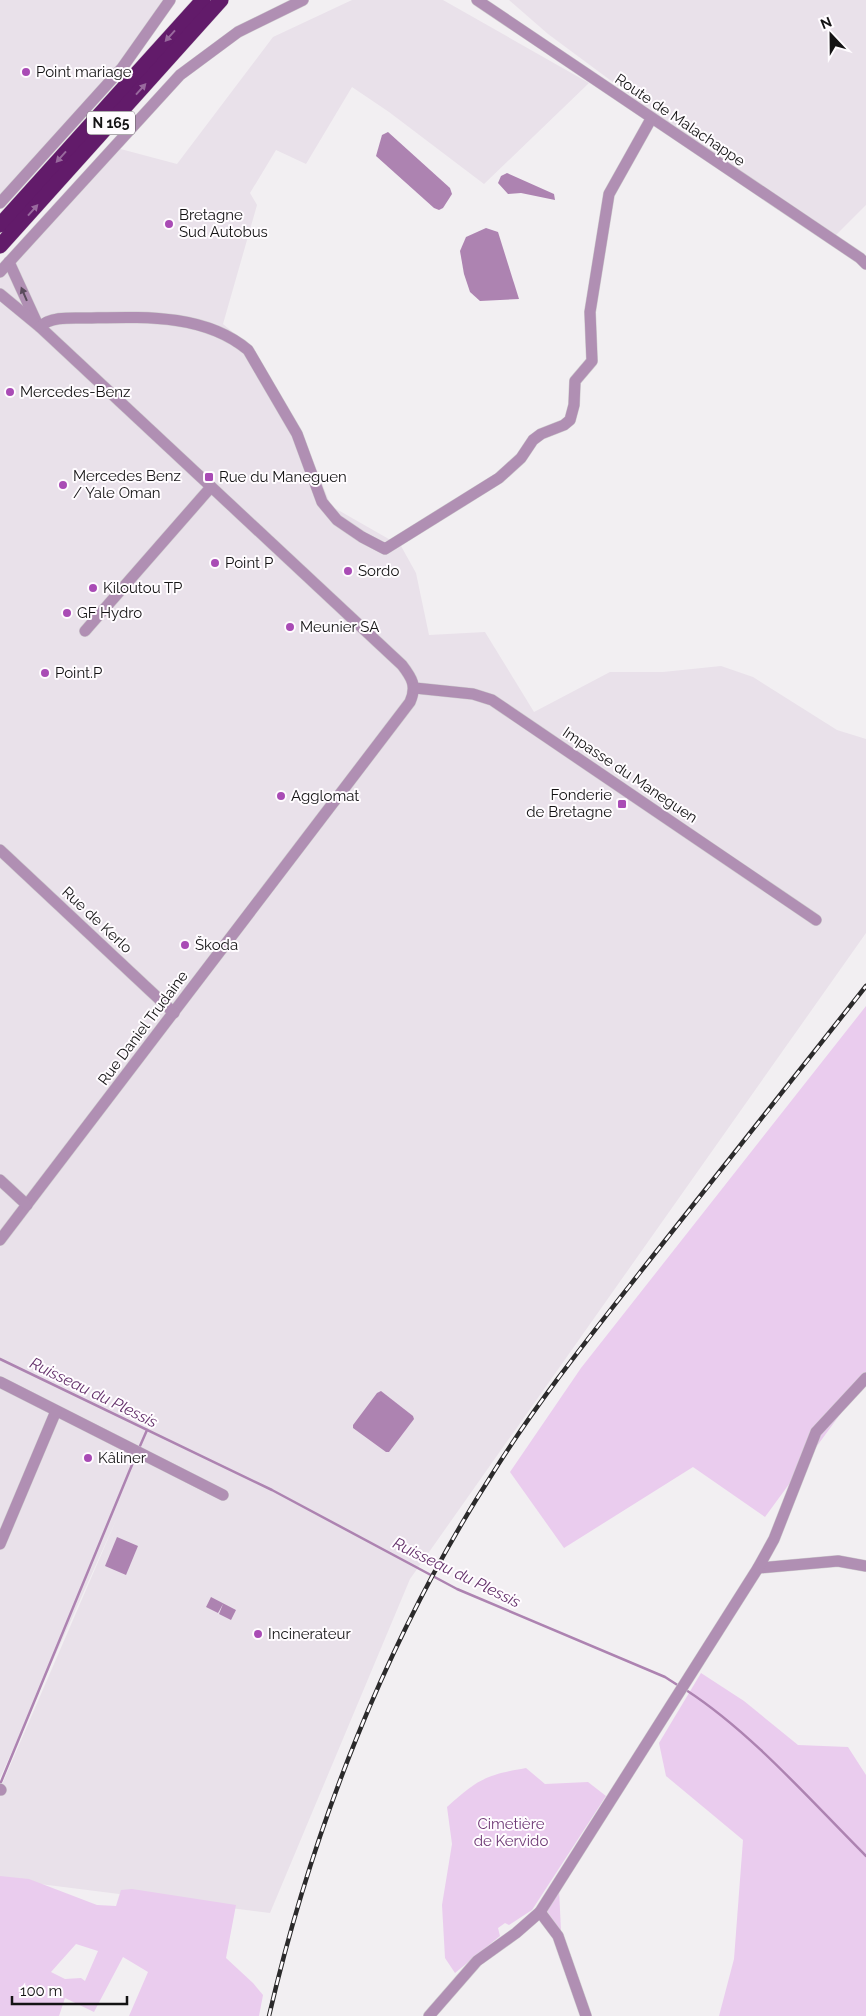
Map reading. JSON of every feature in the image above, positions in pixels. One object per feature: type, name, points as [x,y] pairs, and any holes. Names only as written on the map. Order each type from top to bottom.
[{"type":"highway","name":"N 165","points":[[0,225],[203,0]]},
{"type":"highway","name":"N 165","points":[[0,246],[222,0]]},
{"type":"street","points":[[0,203],[122,68],[170,0]]},
{"type":"street","points":[[0,272],[180,74],[238,32],[303,0]]},
{"type":"street","name":"Route de Malachappe","points":[[477,0],[860,258],[866,264]]},
{"type":"street","points":[[40,327],[44,322],[70,318],[149,316],[182,322],[223,333],[237,340],[248,350],[297,434],[322,502],[337,520],[362,537],[385,549],[499,478],[521,458],[533,440],[541,434],[564,425],[570,420],[574,405],[574,381],[592,361],[590,312],[609,194],[651,119]]},
{"type":"street","points":[[9,262],[40,327]]},
{"type":"street","points":[[0,294],[40,327],[402,665],[410,675],[415,688]]},
{"type":"street","points":[[85,631],[211,487]]},
{"type":"street","name":"Impasse du Maneguen","points":[[415,688],[473,694],[492,700],[816,920]]},
{"type":"street","name":"Rue Daniel Trudaine","points":[[0,1240],[410,702],[415,688]]},
{"type":"street","name":"Rue de Kerlo","points":[[0,850],[174,1013]]},
{"type":"street","points":[[0,1180],[27,1205]]},
{"type":"street","points":[[435,2014],[477,1961],[516,1933],[540,1912],[681,1686],[758,1568],[774,1539],[816,1432],[866,1378]]},
{"type":"street","points":[[0,1382],[223,1495]]},
{"type":"street","points":[[0,1544],[56,1411]]},
{"type":"street","points":[[758,1568],[838,1561],[866,1566]]},
{"type":"street","points":[[540,1912],[558,1936],[586,2016]]},
{"type":"shaded area","points":[[0,0],[170,0],[152,29],[0,203]]},
{"type":"shaded area","points":[[352,0],[443,0],[589,83],[484,184],[389,112],[352,87],[306,164],[276,150],[250,193],[257,205],[223,324],[254,350],[304,438],[331,506],[401,546],[416,573],[429,635],[485,632],[534,712],[610,672],[663,672],[721,666],[753,677],[837,730],[866,739],[866,933],[410,1579],[270,1913],[0,1879],[0,1789],[117,1518],[0,1778],[0,272],[113,147],[177,164],[273,37]]},
{"type":"shaded area","points":[[509,0],[866,0],[866,205],[835,236],[672,126],[548,34]]},
{"type":"shaded area","points":[[388,132],[450,188],[452,194],[443,208],[439,210],[434,208],[376,156],[382,135]]},
{"type":"shaded area","points":[[507,173],[554,194],[555,200],[521,193],[508,194],[498,183],[501,176]]},
{"type":"shaded area","points":[[486,228],[498,232],[519,299],[480,301],[470,292],[464,274],[460,251],[466,237]]},
{"type":"shaded area","points":[[381,1391],[413,1416],[414,1419],[389,1452],[386,1452],[353,1428],[353,1425],[377,1393]]},
{"type":"shaded area","points":[[117,1537],[138,1546],[126,1575],[105,1566]]},
{"type":"shaded area","points":[[211,1597],[236,1610],[231,1620],[219,1614],[223,1604],[218,1613],[206,1607]]},
{"type":"green space","points":[[866,1006],[866,1379],[765,1517],[693,1467],[564,1548],[510,1472],[581,1368]]},
{"type":"green space","points":[[701,1673],[744,1701],[798,1745],[848,1747],[866,1775],[866,2016],[719,2016],[734,1959],[743,1840],[666,1776],[659,1743]]},
{"type":"green space","name":"Cimetière de Kervido","points":[[526,1768],[545,1784],[588,1782],[606,1796],[532,1910],[509,1925],[505,1923],[498,1928],[500,1936],[455,1973],[445,1958],[442,1905],[452,1844],[447,1807],[475,1784],[483,1780],[501,1773]]},
{"type":"green space","points":[[0,1876],[29,1879],[97,1905],[116,1906],[121,1890],[132,1889],[236,1905],[226,1958],[263,1995],[259,2016],[129,2016],[148,1972],[123,1957],[94,2012],[65,1998],[59,2016],[0,2016]],"holes":[[[76,1944],[98,1951],[85,1981],[81,1978],[65,1979],[51,1972]]]},
{"type":"green space","points":[[559,1889],[561,1931],[546,1910]]},
{"type":"waterway","name":"Ruisseau du Plessis","points":[[0,1359],[272,1490],[457,1589],[665,1677],[679,1686]]},
{"type":"waterway","points":[[140,1446],[147,1430]]},
{"type":"waterway","points":[[1,1782],[134,1460]]},
{"type":"waterway","name":"Ruisseau du Plessis","points":[[686,1690],[710,1707],[757,1746],[866,1856]]},
{"type":"railway","points":[[269,2016],[307,1875],[357,1737],[386,1669],[418,1603],[453,1539],[529,1418],[570,1362],[866,986]]},
{"type":"place","name":"Point mariage","points":[[26,72]]},
{"type":"place","name":"Bretagne Sud Autobus","points":[[169,224]]},
{"type":"place","name":"Mercedes-Benz","points":[[10,392]]},
{"type":"place","name":"Rue du Maneguen","points":[[209,477]]},
{"type":"place","name":"Mercedes Benz / Yale Oman","points":[[63,485]]},
{"type":"place","name":"Point P","points":[[215,563]]},
{"type":"place","name":"Sordo","points":[[348,571]]},
{"type":"place","name":"Kiloutou TP","points":[[93,588]]},
{"type":"place","name":"GF Hydro","points":[[67,613]]},
{"type":"place","name":"Meunier SA","points":[[290,627]]},
{"type":"place","name":"Point.P","points":[[45,673]]},
{"type":"place","name":"Agglomat","points":[[281,796]]},
{"type":"place","name":"Fonderie de Bretagne","points":[[622,804]]},
{"type":"place","name":"Škoda","points":[[185,945]]},
{"type":"place","name":"Kâliner","points":[[88,1458]]},
{"type":"place","name":"Incinerateur","points":[[258,1634]]}]
